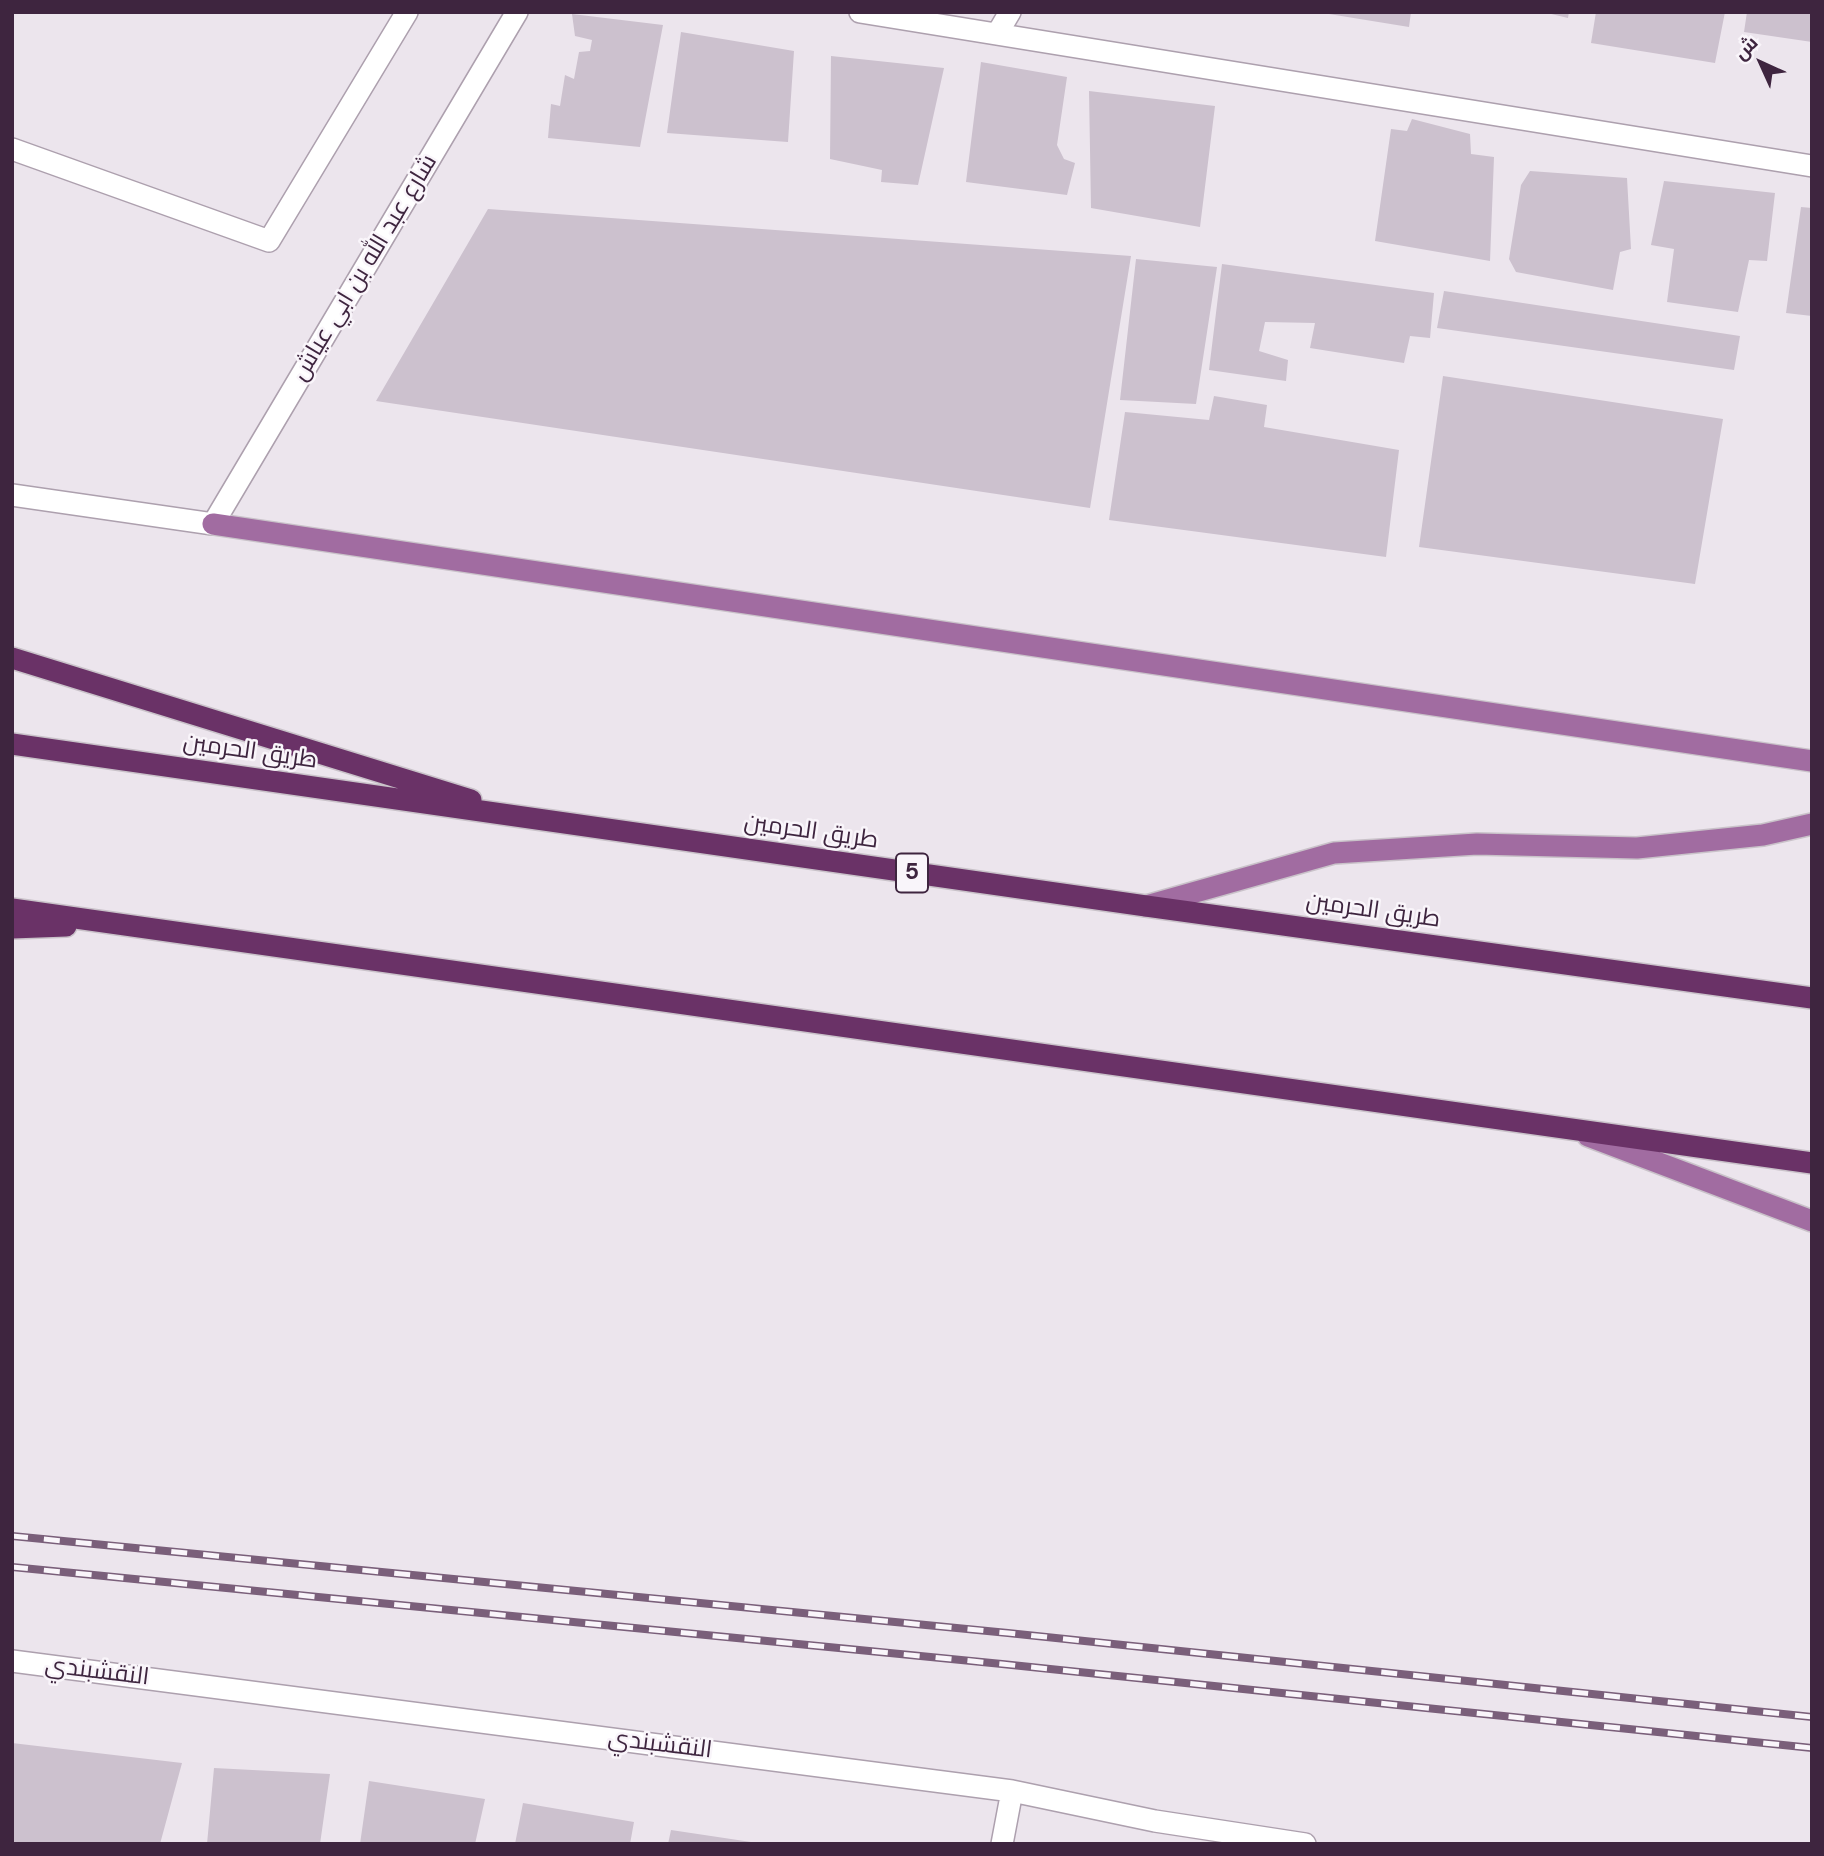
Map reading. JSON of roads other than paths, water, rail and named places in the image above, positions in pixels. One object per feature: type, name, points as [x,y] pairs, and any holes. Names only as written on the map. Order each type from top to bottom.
[{"type":"highway","points":[[12,659],[534,820]]},
{"type":"highway","name":"طريق الحرمين","points":[[12,744],[534,820],[1812,998]]},
{"type":"highway","points":[[12,909],[1812,1163]]},
{"type":"highway","points":[[12,929],[116,923]]},
{"type":"main road","points":[[213,524],[1812,761]]},
{"type":"main road","points":[[1146,906],[1334,853],[1477,844],[1637,848],[1763,835],[1812,824]]},
{"type":"main road","points":[[1570,1129],[1812,1221]]},
{"type":"street","points":[[12,149],[268,241],[407,12]]},
{"type":"street","name":"شارع عبد الله بن ابي عياش","points":[[213,524],[517,12]]},
{"type":"street","points":[[860,12],[1812,166]]},
{"type":"street","points":[[997,34],[1010,12]]},
{"type":"street","points":[[12,495],[213,524]]},
{"type":"street","name":"النقشبندي","points":[[12,1661],[1012,1791],[1155,1821],[1304,1844]]},
{"type":"street","points":[[1002,1844],[1012,1791]]},
{"type":"railway","points":[[12,1536],[1008,1633],[1812,1717]]},
{"type":"railway","points":[[12,1567],[1002,1664],[1812,1748]]}]
